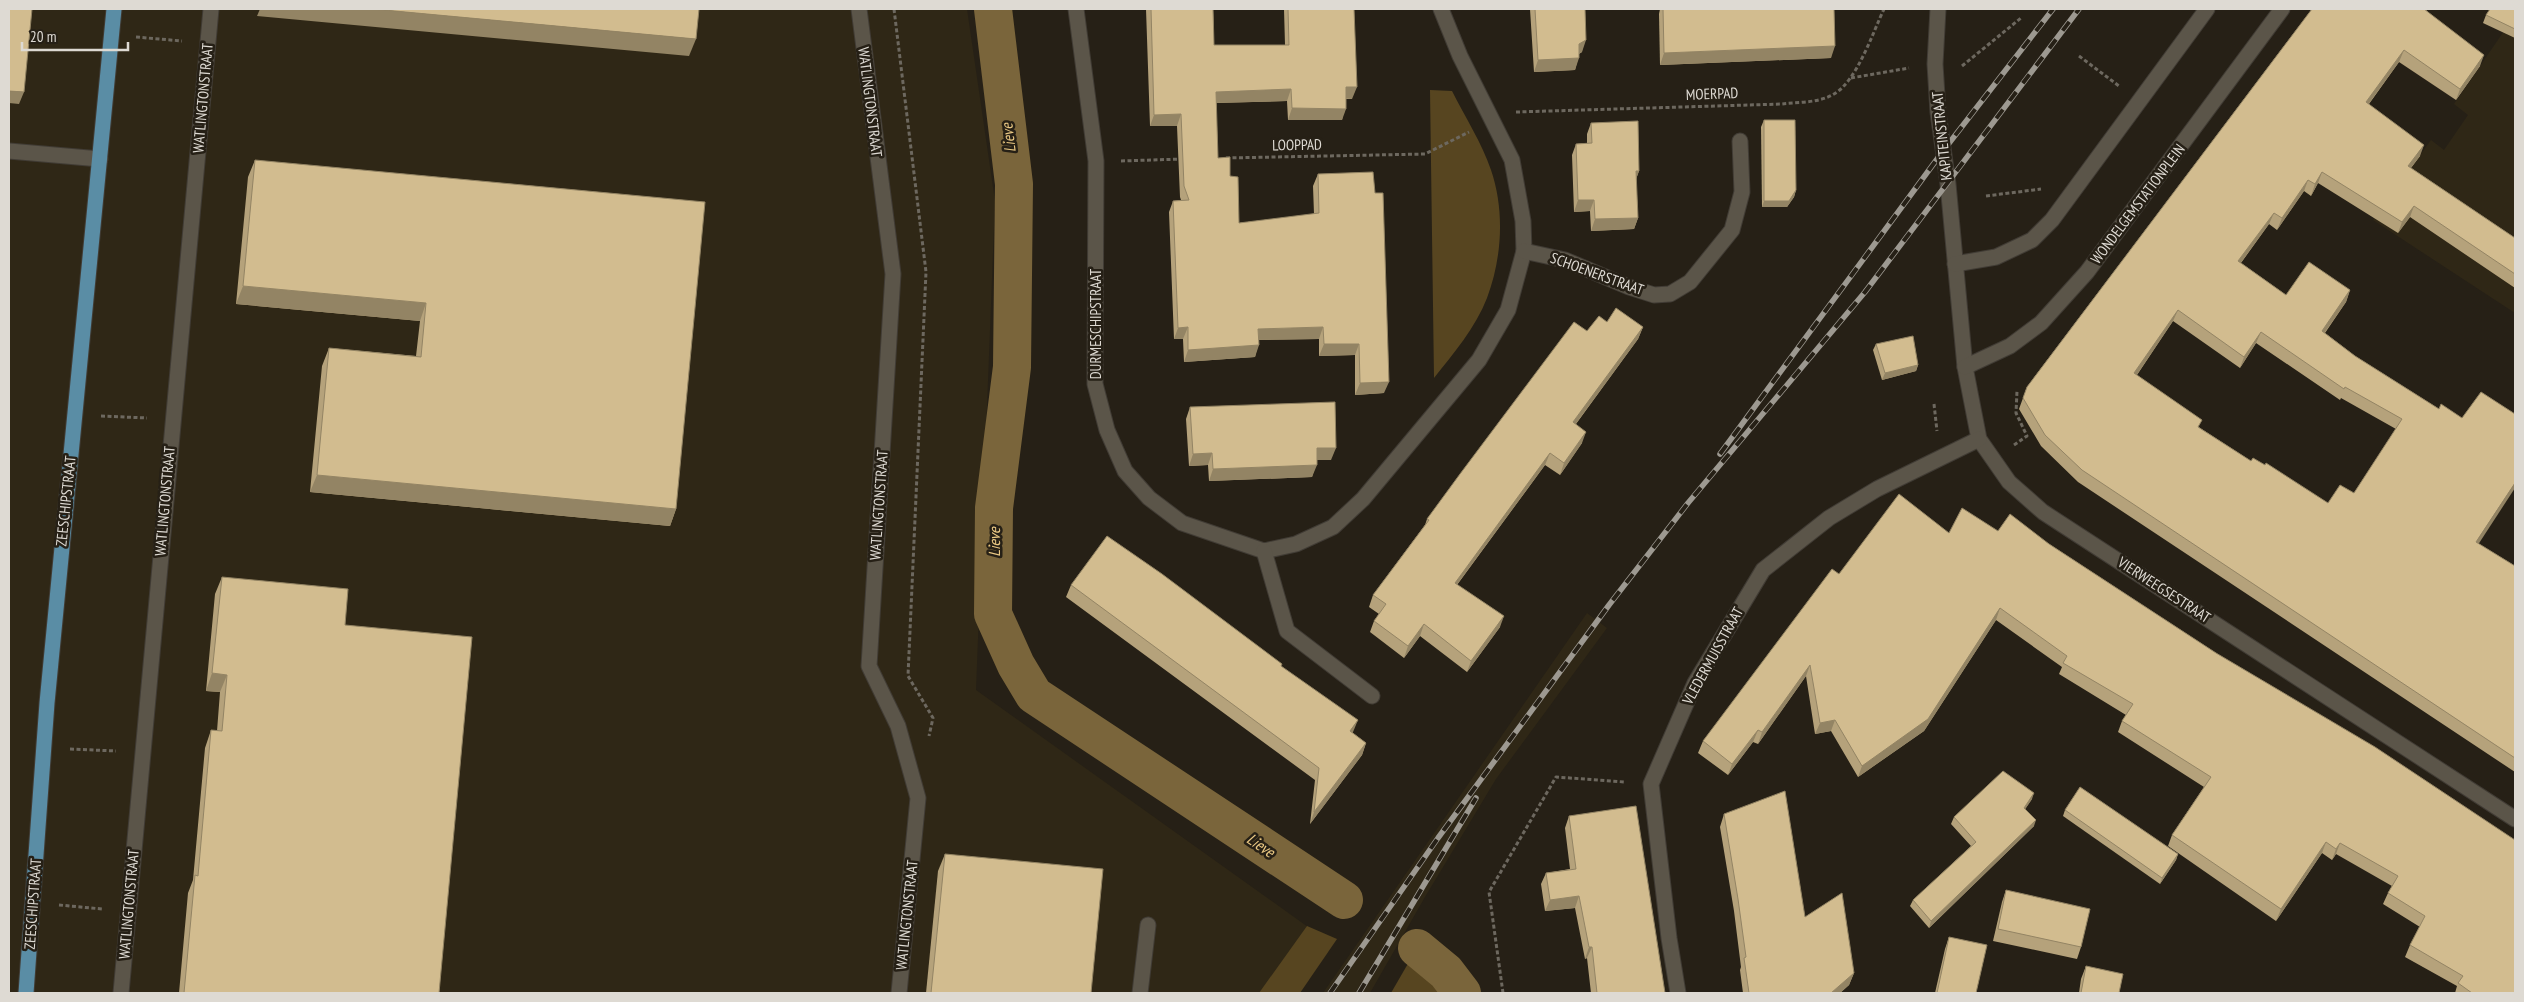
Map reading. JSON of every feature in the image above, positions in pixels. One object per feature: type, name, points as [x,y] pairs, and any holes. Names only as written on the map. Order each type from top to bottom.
[{"type":"main road","name":"ZEESCHIPSTRAAT","points":[[26,993],[43,747],[114,9]]},
{"type":"street","name":"WATLINGTONSTRAAT","points":[[121,993],[210,9]]},
{"type":"street","name":"WATLINGTONSTRAAT","points":[[859,9],[893,274],[869,666],[898,726],[918,798],[899,993]]},
{"type":"street","name":"DURMESCHIPSTRAAT","points":[[1076,9],[1096,161],[1095,384],[1110,438],[1125,471],[1149,498],[1182,523],[1264,551]]},
{"type":"street","points":[[1372,696],[1287,631],[1264,551],[1296,544],[1333,527],[1363,499],[1396,462],[1479,360],[1508,310],[1524,251],[1523,221],[1512,160],[1491,121],[1441,9]]},
{"type":"street","name":"KAPITEINSTRAAT","points":[[1938,9],[1936,64],[1938,112],[1955,264]]},
{"type":"street","points":[[1955,264],[1996,257],[2032,240],[2052,220],[2208,9]]},
{"type":"street","name":"WONDELGEMSTATIONPLEIN","points":[[1965,367],[2010,346],[2041,323],[2087,272],[2282,9]]},
{"type":"street","name":"SCHOENERSTRAAT","points":[[1524,251],[1566,260],[1628,287],[1654,295],[1670,294],[1690,282],[1732,230],[1742,192],[1740,141]]},
{"type":"street","points":[[9,151],[100,158]]},
{"type":"street","name":"VIERWEEGSESTRAAT","points":[[1955,264],[1965,367],[1979,439],[2009,482],[2043,512],[2515,819]]},
{"type":"street","name":"VLEDERMUISSTRAAT","points":[[1651,784],[1695,683],[1763,570],[1829,518],[1877,489],[1979,439]]},
{"type":"street","points":[[1651,784],[1669,938],[1678,993]]},
{"type":"street","points":[[1140,993],[1148,925]]},
{"type":"path","points":[[894,9],[926,272],[908,676],[933,718],[927,745],[912,776]]},
{"type":"path","name":"MOERPAD","points":[[1491,121],[1514,112],[1782,104],[1816,101],[1835,94],[1851,78],[1884,9]]},
{"type":"path","points":[[1937,87],[2021,18]]},
{"type":"path","points":[[112,35],[208,44]]},
{"type":"path","points":[[2078,56],[2120,87],[2115,95]]},
{"type":"path","points":[[1851,78],[1936,64]]},
{"type":"path","name":"LOOPPAD","points":[[1216,158],[1425,154],[1491,121]]},
{"type":"path","points":[[1096,161],[1186,159]]},
{"type":"path","points":[[1986,196],[2041,190],[2046,187]]},
{"type":"path","points":[[75,415],[173,419]]},
{"type":"path","points":[[43,747],[142,752]]},
{"type":"path","points":[[1502,993],[1489,892],[1556,777],[1651,784]]},
{"type":"path","points":[[33,903],[128,911]]},
{"type":"shaded area","points":[[9,9],[967,9],[995,201],[976,690],[1308,927],[1260,993],[9,993]]},
{"type":"shaded area","points":[[2515,15],[2515,313],[2373,220],[2431,140],[2444,150],[2468,115],[2454,104]]},
{"type":"shaded area","points":[[1430,90],[1452,91],[1478,140],[1491,170],[1500,218],[1499,251],[1487,298],[1470,330],[1434,378]]},
{"type":"shaded area","points":[[1587,613],[1607,628],[1496,779],[1370,993],[1323,993]]},
{"type":"shaded area","points":[[1307,926],[1337,939],[1300,993],[1259,993]]},
{"type":"shaded area","points":[[1417,948],[1446,972],[1462,993],[1391,993]]},
{"type":"building","points":[[9,9],[32,9],[24,92],[9,91]]},
{"type":"building","points":[[373,9],[699,9],[696,39]]},
{"type":"building","points":[[1151,9],[1213,9],[1214,45],[1289,45],[1288,9],[1354,9],[1357,87],[1346,87],[1346,109],[1292,108],[1291,89],[1216,92],[1218,158],[1230,157],[1230,176],[1238,177],[1239,223],[1319,213],[1318,174],[1373,172],[1375,193],[1383,193],[1389,382],[1360,383],[1359,344],[1324,344],[1323,327],[1258,329],[1259,345],[1188,350],[1188,327],[1178,328],[1173,201],[1189,200],[1184,186],[1181,114],[1154,115]]},
{"type":"building","points":[[1535,9],[1585,9],[1586,40],[1579,44],[1579,58],[1538,60]]},
{"type":"building","points":[[1663,9],[1834,9],[1835,46],[1664,53]]},
{"type":"building","points":[[2312,9],[2424,9],[2484,55],[2460,89],[2404,50],[2366,102],[2424,145],[2408,166],[2515,238],[2515,274],[2414,206],[2402,222],[2322,172],[2315,184],[2308,180],[2282,218],[2274,213],[2238,261],[2286,295],[2309,262],[2350,290],[2322,331],[2355,356],[2439,409],[2441,404],[2462,418],[2481,392],[2515,414],[2515,483],[2476,542],[2515,566],[2515,758],[2082,470],[2045,435],[2023,398],[2027,387]],"holes":[[[2178,310],[2244,357],[2261,332],[2344,389],[2345,387],[2402,419],[2354,493],[2340,485],[2328,503],[2266,463],[2265,465],[2253,458],[2251,461],[2198,427],[2202,420],[2134,373]]]},
{"type":"building","points":[[2490,9],[2515,9],[2515,29],[2486,15]]},
{"type":"building","points":[[1764,120],[1795,120],[1796,190],[1789,201],[1764,201]]},
{"type":"building","points":[[1638,121],[1639,171],[1636,171],[1638,218],[1595,219],[1594,200],[1578,200],[1576,144],[1592,143],[1591,123]]},
{"type":"building","points":[[255,160],[705,202],[676,509],[317,475],[329,348],[421,357],[426,303],[243,286]]},
{"type":"building","points":[[1616,308],[1643,327],[1573,422],[1586,432],[1564,463],[1550,453],[1455,583],[1504,616],[1471,661],[1424,624],[1408,646],[1374,621],[1386,604],[1373,595],[1429,520],[1427,519],[1460,474],[1574,322],[1587,331],[1599,316],[1607,322]]},
{"type":"building","points":[[1913,336],[1918,365],[1885,373],[1876,344]]},
{"type":"building","points":[[1335,402],[1336,448],[1317,448],[1317,465],[1213,469],[1212,453],[1193,454],[1190,407]]},
{"type":"building","points":[[1899,494],[1949,533],[1962,508],[1998,531],[2010,514],[2049,544],[2216,653],[2375,747],[2515,840],[2515,993],[2472,993],[2458,983],[2463,976],[2410,945],[2425,916],[2388,893],[2398,876],[2340,843],[2336,849],[2326,842],[2281,909],[2172,835],[2211,777],[2122,721],[2133,704],[2063,663],[2067,656],[2000,608],[1928,719],[1862,766],[1835,720],[1820,723],[1810,665],[1762,732],[1758,730],[1732,764],[1703,741],[1832,569],[1839,574]]},
{"type":"building","points":[[1107,536],[1162,574],[1282,664],[1281,666],[1358,720],[1350,731],[1366,743],[1314,812],[1319,768],[1071,585]]},
{"type":"building","points":[[222,577],[348,589],[345,625],[472,637],[439,993],[184,993],[195,875],[198,876],[211,730],[222,731],[227,675],[212,673]]},
{"type":"building","points":[[2003,771],[2034,793],[2024,808],[2036,820],[1931,921],[1913,900],[1976,842],[1954,817]]},
{"type":"building","points":[[2080,787],[2178,854],[2162,878],[2065,810]]},
{"type":"building","points":[[1785,791],[1805,917],[1842,893],[1854,973],[1831,993],[1749,993],[1738,899],[1724,814]]},
{"type":"building","points":[[1636,806],[1665,993],[1597,993],[1592,947],[1589,947],[1579,896],[1550,900],[1546,873],[1576,869],[1569,816]]},
{"type":"building","points":[[945,854],[1103,869],[1091,993],[931,993]]},
{"type":"building","points":[[2006,890],[2090,909],[2081,947],[1998,929]]},
{"type":"building","points":[[1949,937],[1987,945],[1976,993],[1937,993]]},
{"type":"building","points":[[2086,966],[2123,974],[2119,993],[2081,993]]},
{"type":"waterway","name":"Lieve","points":[[993,9],[1014,184],[1012,367],[994,508],[993,614],[1016,665],[1034,695],[1344,900]]},
{"type":"waterway","name":"Lieve","points":[[1417,948],[1446,972],[1462,993]]},
{"type":"railway","points":[[1720,454],[1943,151],[2053,9]]},
{"type":"railway","points":[[1330,993],[1438,838],[1609,605],[1688,503],[1865,292],[2079,9]]},
{"type":"railway","points":[[1359,993],[1476,798]]}]
